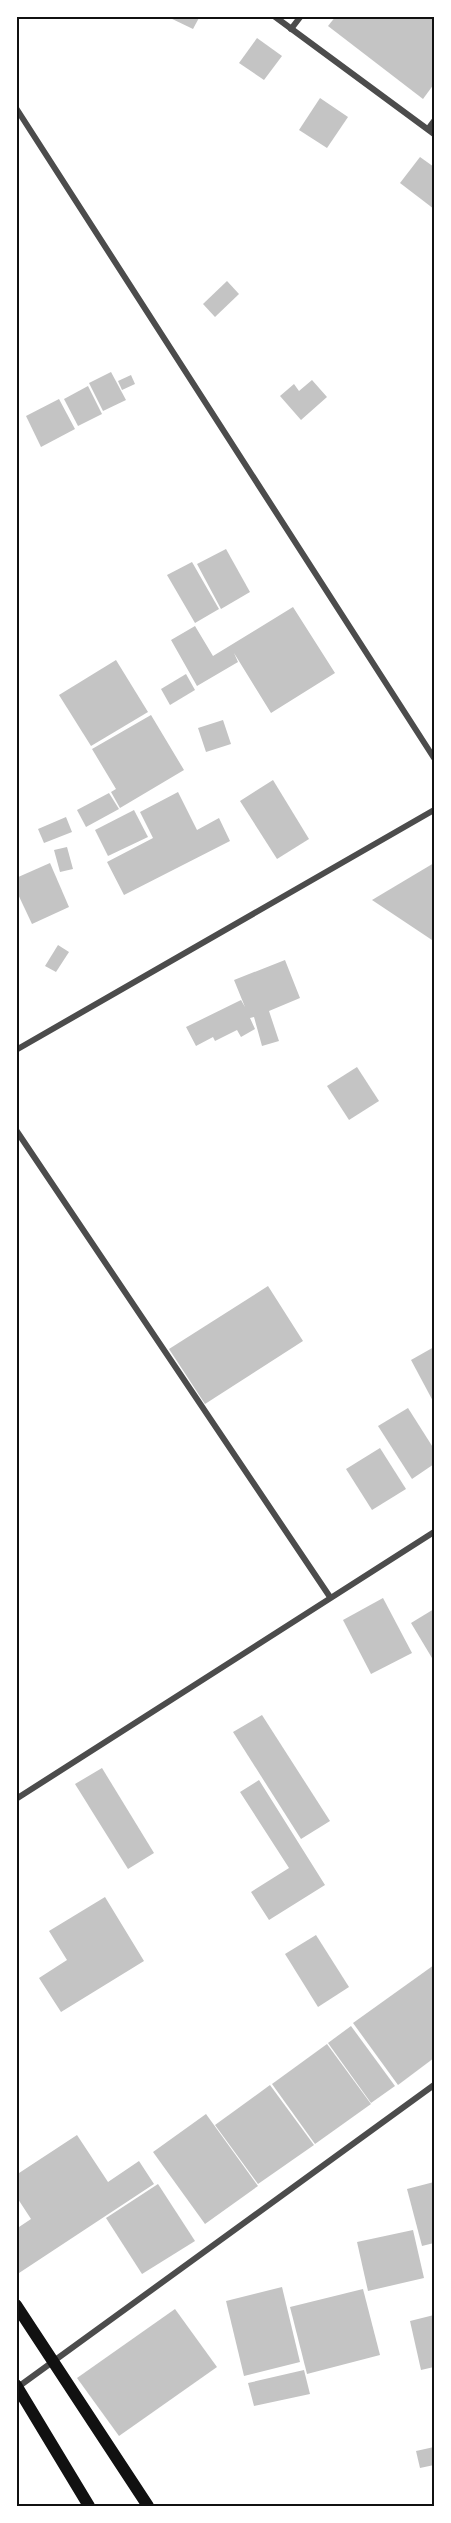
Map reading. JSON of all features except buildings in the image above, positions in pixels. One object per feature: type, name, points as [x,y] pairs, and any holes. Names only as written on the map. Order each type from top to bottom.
[{"type":"main road","points":[[16,2305],[148,2506]]},
{"type":"main road","points":[[17,2386],[89,2506]]},
{"type":"street","points":[[274,16],[435,134]]},
{"type":"street","points":[[291,29],[301,16]]},
{"type":"street","points":[[16,108],[435,759]]},
{"type":"street","points":[[428,129],[435,121]]},
{"type":"street","points":[[16,1050],[435,810]]},
{"type":"street","points":[[16,1130],[330,1597]]},
{"type":"street","points":[[16,1799],[330,1597],[435,1533]]},
{"type":"street","points":[[17,2386],[54,2362],[435,2085]]}]
